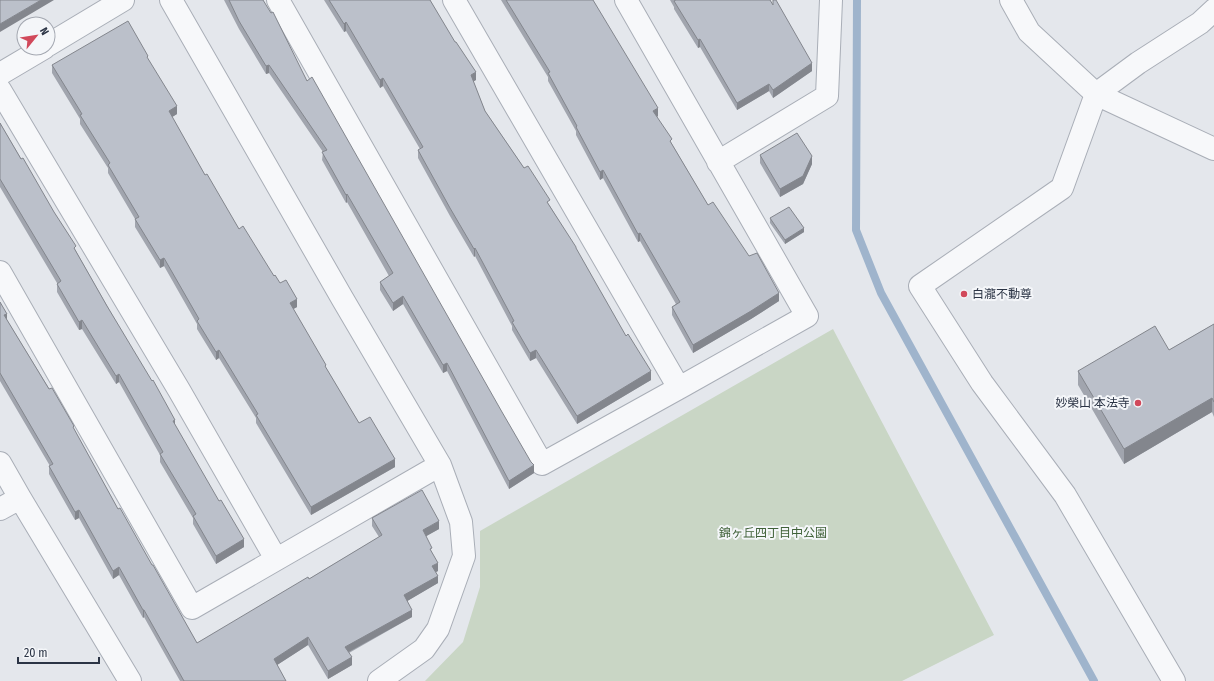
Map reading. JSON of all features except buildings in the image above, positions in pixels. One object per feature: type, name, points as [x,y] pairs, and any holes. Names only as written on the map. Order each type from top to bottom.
[{"type":"street","points":[[56,40],[123,0]]},
{"type":"street","points":[[171,0],[440,465],[462,522],[464,556],[438,629],[424,649],[379,681]]},
{"type":"street","points":[[278,0],[542,464],[807,316],[626,0]]},
{"type":"street","points":[[454,0],[679,388]]},
{"type":"street","points":[[718,162],[827,96],[831,0]]},
{"type":"street","points":[[1010,0],[1029,32],[1096,94],[1214,149]]},
{"type":"street","points":[[1174,681],[1064,495],[982,384],[920,286],[1062,188],[1096,94],[1138,63],[1200,23],[1214,10]]},
{"type":"street","points":[[0,74],[30,56]]},
{"type":"street","points":[[0,90],[179,390],[276,560]]},
{"type":"street","points":[[0,272],[192,608],[440,465]]},
{"type":"street","points":[[0,463],[130,681]]},
{"type":"street","points":[[0,509],[20,498]]},
{"type":"green space","name":"錦ヶ丘四丁目中公園","points":[[833,329],[994,635],[902,681],[425,681],[463,642],[480,587],[480,531]]},
{"type":"waterway","points":[[857,0],[856,230],[881,293],[1094,681]]},
{"type":"place","name":"白瀧不動尊","points":[[964,294]]},
{"type":"place","name":"妙榮山 本法寺","points":[[1138,403]]}]
